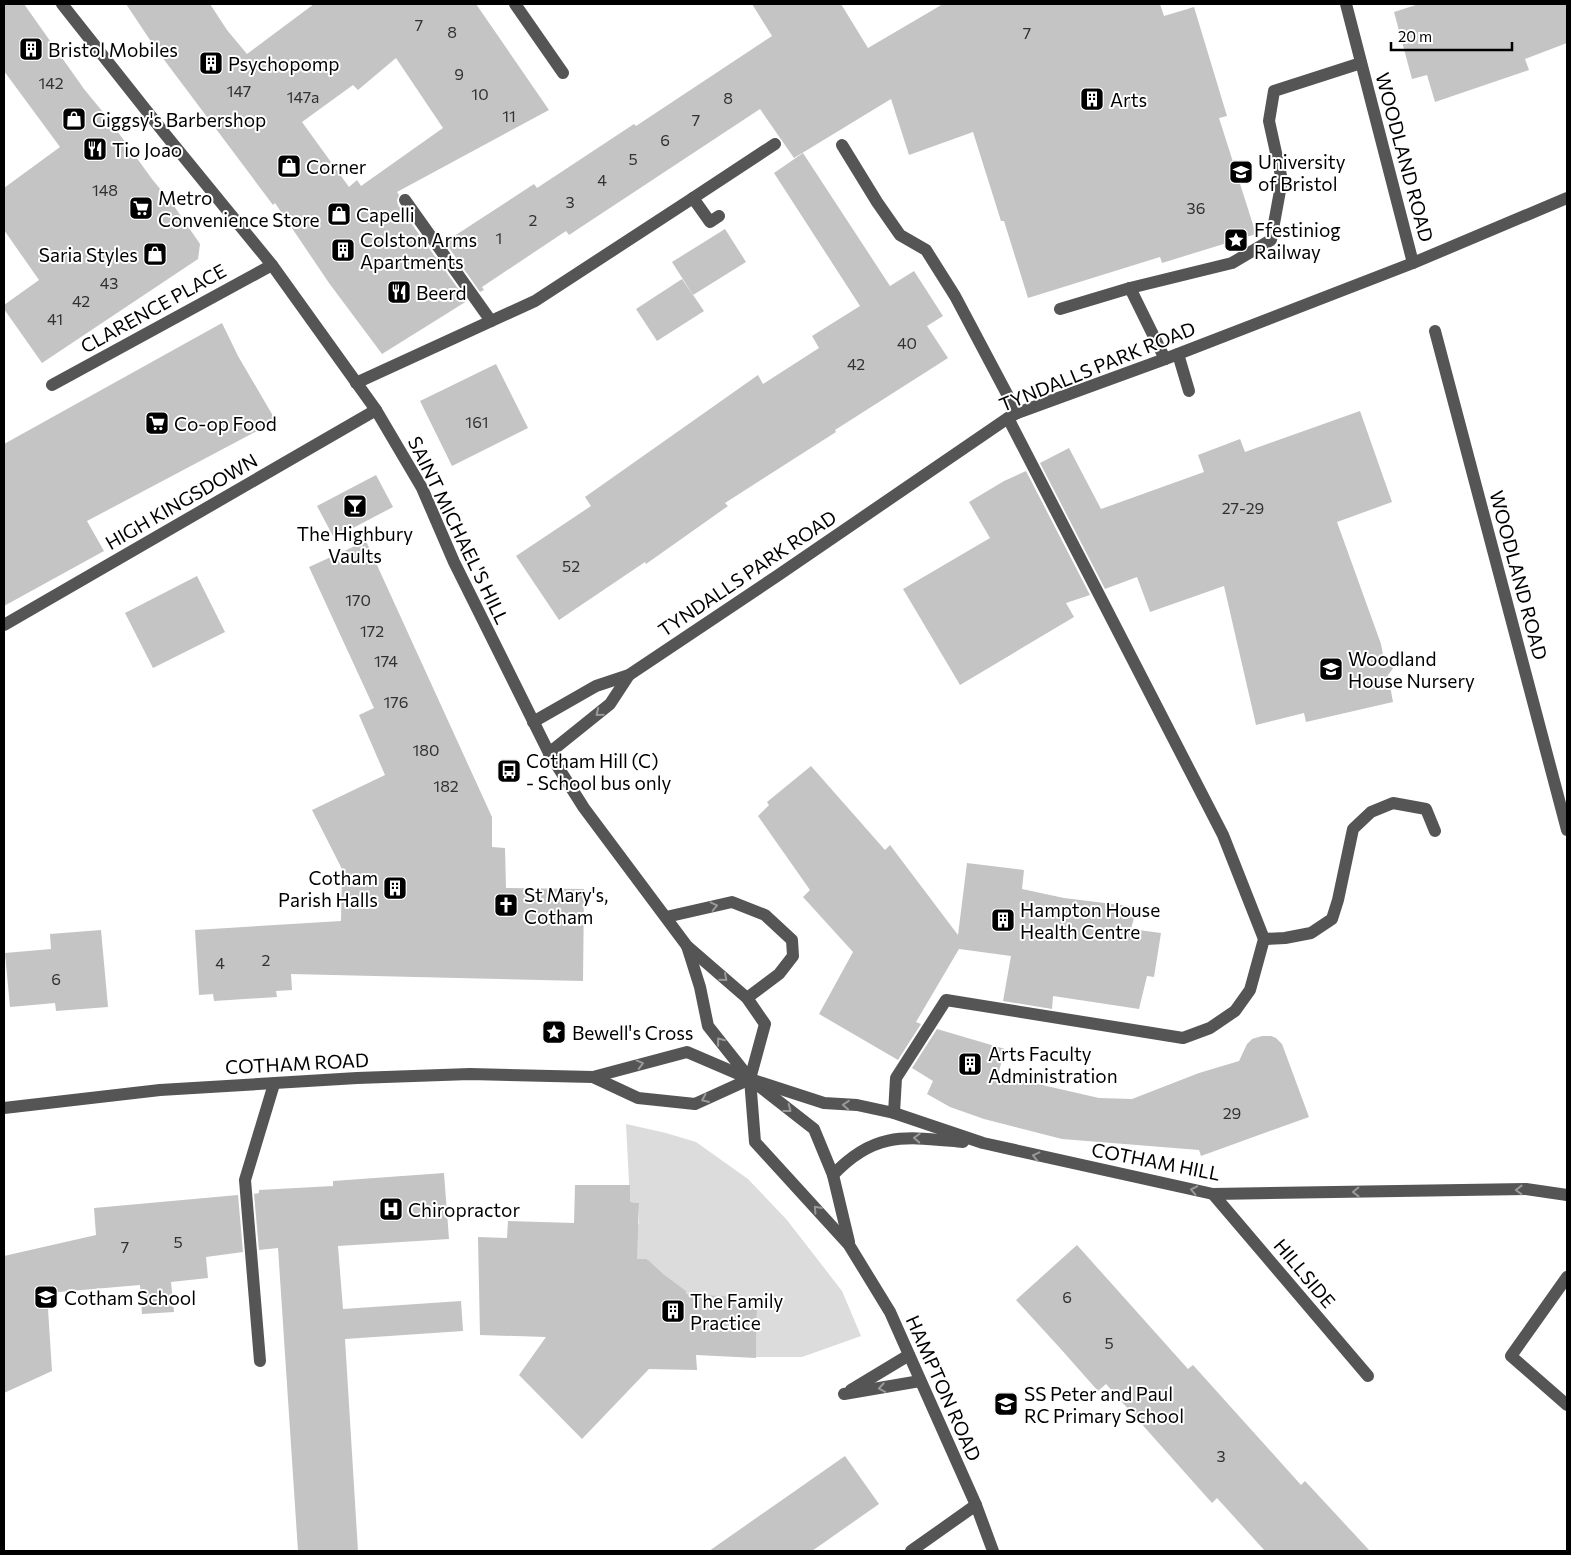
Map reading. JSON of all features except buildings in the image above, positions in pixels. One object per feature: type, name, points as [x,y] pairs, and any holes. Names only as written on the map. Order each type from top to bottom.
[{"type":"street","points":[[515,4],[563,73]]},
{"type":"street","name":"WOODLAND ROAD","points":[[1346,4],[1413,262]]},
{"type":"street","name":"SAINT MICHAEL'S HILL","points":[[65,5],[165,134],[272,264],[376,410],[422,488],[454,562],[549,753],[590,816],[687,946],[747,998],[765,1024],[750,1079]]},
{"type":"street","points":[[1060,309],[1130,288],[1232,263],[1271,240],[1282,180],[1269,121],[1274,91],[1361,63]]},
{"type":"street","points":[[356,383],[535,301],[775,144]]},
{"type":"street","points":[[842,146],[876,202],[900,234],[926,250],[955,296],[1012,416],[1223,835],[1264,939],[1250,990],[1235,1011],[1210,1028],[1183,1038],[946,1000],[896,1078],[894,1113]]},
{"type":"street","points":[[693,198],[710,222],[719,216]]},
{"type":"street","name":"TYNDALLS PARK ROAD","points":[[533,722],[596,686],[629,675],[1012,416],[1165,359],[1413,262],[1567,198]]},
{"type":"street","points":[[405,200],[491,321]]},
{"type":"street","name":"CLARENCE PLACE","points":[[52,385],[272,264]]},
{"type":"street","points":[[1130,288],[1165,359]]},
{"type":"street","name":"WOODLAND ROAD","points":[[1435,331],[1567,830]]},
{"type":"street","points":[[1178,354],[1189,391]]},
{"type":"street","name":"HIGH KINGSDOWN","points":[[4,624],[376,410]]},
{"type":"street","name":"TYNDALLS PARK ROAD","points":[[549,753],[610,704],[629,675]]},
{"type":"street","points":[[1264,939],[1285,938],[1311,933],[1332,919],[1338,900],[1353,828],[1371,812],[1393,803],[1426,809],[1435,831]]},
{"type":"street","points":[[666,916],[732,902],[765,915],[792,940],[793,956],[779,974],[747,998]]},
{"type":"street","name":"SAINT MICHAEL'S HILL","points":[[687,946],[700,986],[708,1026],[750,1079]]},
{"type":"street","name":"COTHAM ROAD","points":[[4,1108],[160,1090],[274,1084],[470,1074],[593,1077],[687,1052],[750,1079]]},
{"type":"street","name":"COTHAM ROAD","points":[[593,1077],[638,1098],[694,1104],[750,1079]]},
{"type":"street","name":"COTHAM HILL","points":[[750,1079],[824,1103],[857,1105],[894,1113],[983,1144],[1213,1194],[1526,1189],[1567,1195]]},
{"type":"street","name":"HAMPTON ROAD","points":[[750,1079],[814,1130],[833,1175],[849,1245]]},
{"type":"street","name":"HAMPTON ROAD","points":[[750,1079],[755,1142],[849,1245],[890,1312],[976,1505],[993,1551]]},
{"type":"street","points":[[260,1361],[245,1180],[274,1084]]},
{"type":"street","points":[[833,1175],[857,1153],[876,1143],[910,1138],[983,1144]]},
{"type":"street","name":"HILLSIDE","points":[[1213,1194],[1368,1376]]},
{"type":"street","points":[[1567,1277],[1510,1356],[1567,1405]]},
{"type":"street","points":[[909,1355],[844,1394],[920,1381]]},
{"type":"street","points":[[911,1551],[976,1505]]},
{"type":"shaded area","points":[[626,1124],[696,1142],[748,1179],[787,1220],[842,1291],[861,1336],[802,1357],[756,1357],[757,1307],[735,1305],[735,1297],[686,1304],[686,1293],[668,1292],[648,1268],[648,1259],[628,1259],[630,1224],[639,1224],[639,1203],[630,1202]]},
{"type":"place","name":"Bristol Mobiles","points":[[31,49]]},
{"type":"place","name":"Psychopomp","points":[[211,63]]},
{"type":"place","name":"Arts","points":[[1092,99]]},
{"type":"place","name":"Giggsy's Barbershop","points":[[74,119]]},
{"type":"place","name":"Tio Joao","points":[[95,149]]},
{"type":"place","name":"Corner","points":[[289,166]]},
{"type":"place","name":"University of Bristol","points":[[1241,172]]},
{"type":"place","name":"Metro Convenience Store","points":[[141,208]]},
{"type":"place","name":"Capelli","points":[[339,214]]},
{"type":"place","name":"Ffestiniog Railway","points":[[1236,240]]},
{"type":"place","name":"Colston Arms Apartments","points":[[343,250]]},
{"type":"place","name":"Saria Styles","points":[[155,254]]},
{"type":"place","name":"Beerd","points":[[399,292]]},
{"type":"place","name":"Co-op Food","points":[[157,423]]},
{"type":"place","name":"The Highbury Vaults","points":[[355,506]]},
{"type":"place","name":"Woodland House Nursery","points":[[1331,669]]},
{"type":"place","name":"Cotham Hill (C) - School bus only","points":[[509,771]]},
{"type":"place","name":"Cotham Parish Halls","points":[[395,888]]},
{"type":"place","name":"St Mary's, Cotham","points":[[506,905]]},
{"type":"place","name":"Hampton House Health Centre","points":[[1003,920]]},
{"type":"place","name":"Bewell's Cross","points":[[554,1032]]},
{"type":"place","name":"Arts Faculty Administration","points":[[970,1064]]},
{"type":"place","name":"Chiropractor","points":[[391,1209]]},
{"type":"place","name":"Cotham School","points":[[46,1297]]},
{"type":"place","name":"The Family Practice","points":[[673,1311]]},
{"type":"place","name":"SS Peter and Paul RC Primary School","points":[[1006,1404]]}]
